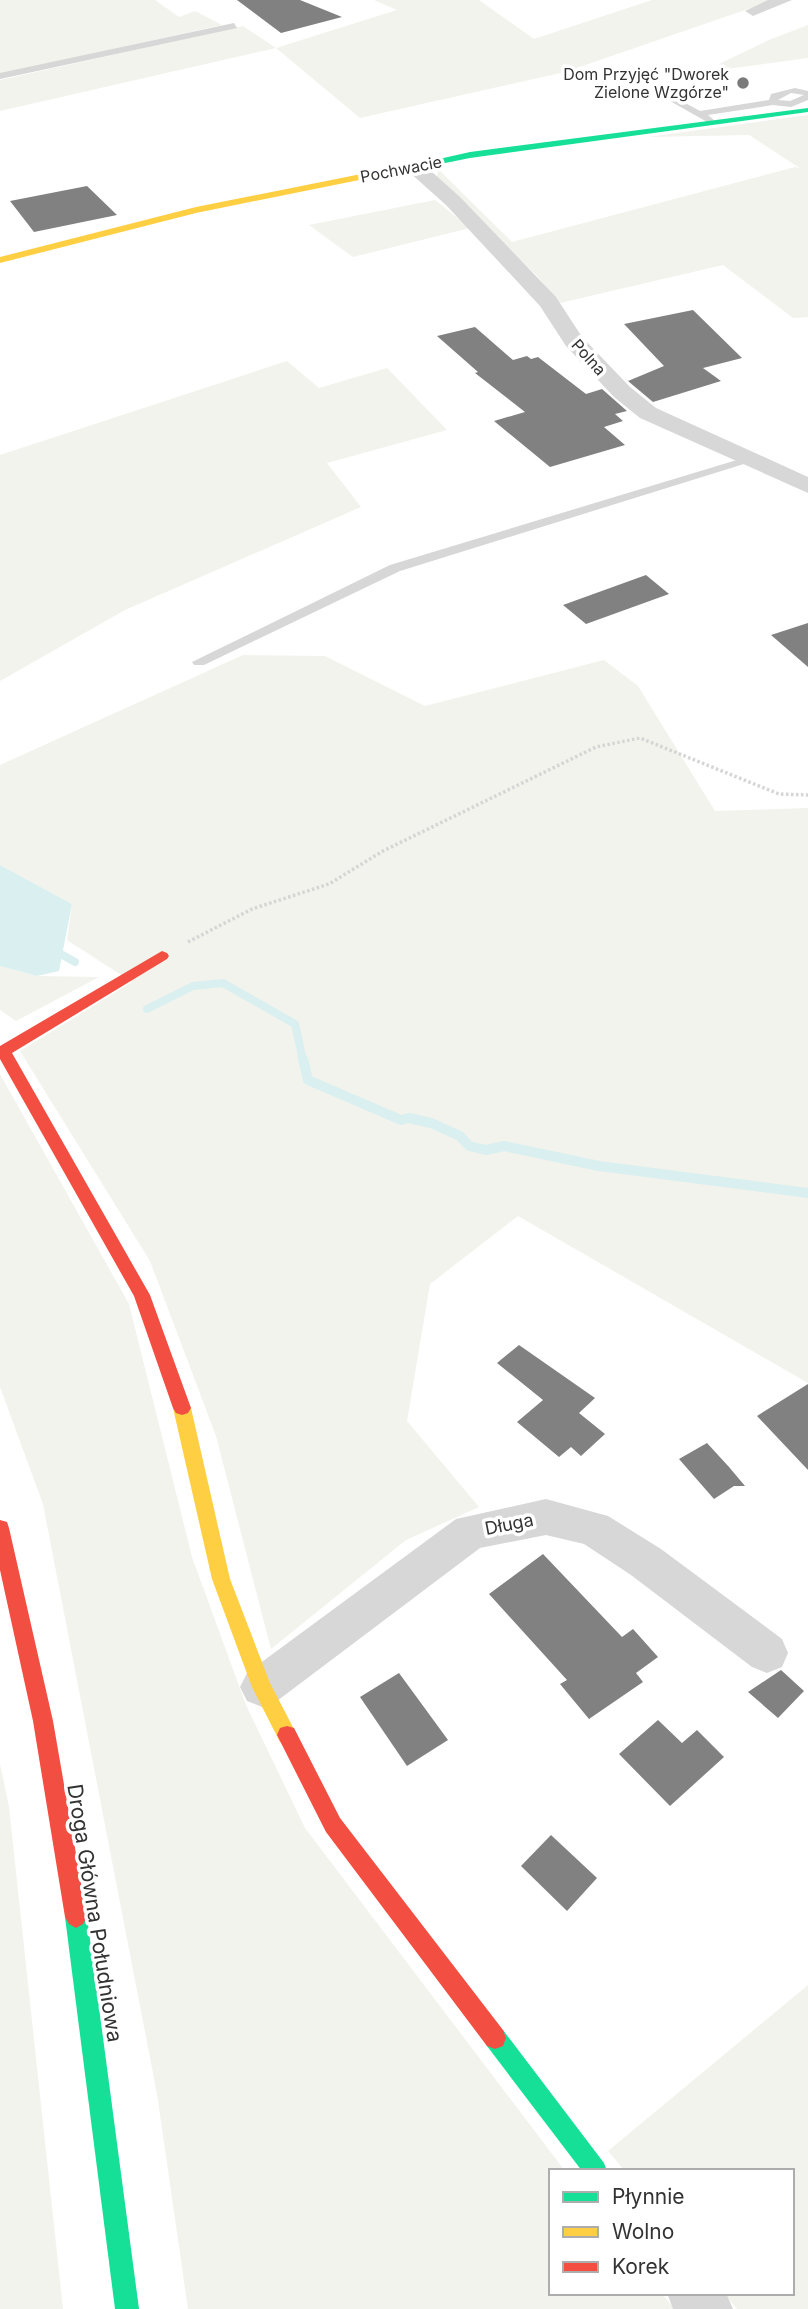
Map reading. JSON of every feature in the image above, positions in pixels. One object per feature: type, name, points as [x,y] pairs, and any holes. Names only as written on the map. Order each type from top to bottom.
[{"type":"street","points":[[753,11],[784,0]]},
{"type":"street","name":"Pochwacie","points":[[0,260],[197,210],[506,150],[808,110]]},
{"type":"street","name":"Polna","points":[[415,167],[453,201],[548,302],[573,341],[622,392],[648,413],[754,459],[808,486]]},
{"type":"street","points":[[162,956],[3,1051],[142,1295],[185,1416],[221,1579],[262,1687],[333,1825],[594,2169]]},
{"type":"street","name":"Długa","points":[[262,1687],[470,1532],[546,1517],[594,1529],[646,1562],[767,1653]]},
{"type":"street","name":"Droga Główna Południowa","points":[[0,1528],[25,1635],[58,1808],[94,2043],[127,2309]]},
{"type":"street","points":[[695,2295],[706,2309]]},
{"type":"lane","points":[[0,76],[234,26]]},
{"type":"lane","points":[[700,114],[773,102],[791,104],[808,96]]},
{"type":"lane","points":[[675,101],[715,124]]},
{"type":"lane","points":[[199,662],[395,568],[754,459]]},
{"type":"path","points":[[162,956],[253,909],[329,884],[383,851],[596,747],[640,738],[779,794],[808,795]]},
{"type":"shaded area","points":[[0,0],[155,0],[179,17],[195,11],[222,25],[0,74]]},
{"type":"shaded area","points":[[374,0],[479,0],[534,39],[652,0],[774,0],[565,72],[360,118],[276,48],[397,10]]},
{"type":"shaded area","points":[[808,25],[808,58],[726,69],[719,64],[769,40]]},
{"type":"shaded area","points":[[243,26],[276,48],[0,111],[0,80]]},
{"type":"shaded area","points":[[808,115],[808,317],[793,318],[723,265],[560,303],[537,276],[437,178],[438,169],[512,242],[795,167],[801,169],[749,135],[648,137]]},
{"type":"shaded area","points":[[435,200],[470,228],[353,257],[309,225]]},
{"type":"shaded area","points":[[287,361],[319,388],[387,368],[447,430],[327,463],[361,507],[125,610],[0,681],[0,455]]},
{"type":"shaded area","points":[[243,655],[325,656],[425,706],[604,660],[638,686],[715,811],[808,808],[808,1383],[518,1216],[430,1284],[407,1421],[479,1507],[406,1540],[271,1649],[216,1436],[150,1261],[20,1051],[132,982],[67,940],[72,904],[0,865],[0,765]]},
{"type":"shaded area","points":[[0,865],[72,904],[59,971],[37,976],[0,966]]},
{"type":"shaded area","points":[[0,966],[37,976],[99,977],[16,1021],[0,1010]]},
{"type":"shaded area","points":[[0,1074],[129,1304],[192,1557],[246,1705],[305,1828],[563,2169],[549,2169],[549,2295],[664,2295],[674,2309],[188,2309],[157,2094],[43,1504],[0,1387]]},
{"type":"shaded area","points":[[0,1764],[9,1807],[63,2309],[0,2309]]},
{"type":"shaded area","points":[[808,1985],[808,2309],[737,2309],[726,2295],[794,2295],[794,2169],[623,2169],[608,2151]]},
{"type":"building","points":[[237,0],[300,0],[342,17],[281,33]]},
{"type":"building","points":[[87,186],[117,215],[34,232],[10,201]]},
{"type":"building","points":[[693,310],[742,358],[703,368],[721,381],[653,402],[628,381],[664,366],[624,324]]},
{"type":"building","points":[[475,327],[513,360],[527,356],[531,359],[538,357],[586,394],[602,389],[627,411],[615,414],[623,421],[604,427],[625,445],[550,467],[494,421],[525,412],[475,373],[478,372],[437,336]]},
{"type":"building","points":[[646,575],[669,594],[586,624],[563,605]]},
{"type":"building","points":[[808,623],[808,667],[771,635]]},
{"type":"building","points":[[519,1345],[595,1398],[579,1413],[605,1434],[581,1456],[571,1447],[559,1457],[517,1422],[543,1400],[497,1363]]},
{"type":"building","points":[[808,1384],[808,1470],[757,1416]]},
{"type":"building","points":[[707,1443],[745,1486],[734,1486],[714,1499],[679,1459]]},
{"type":"building","points":[[543,1554],[622,1637],[633,1629],[658,1657],[636,1673],[643,1682],[589,1719],[560,1684],[567,1680],[489,1594]]},
{"type":"building","points":[[781,1670],[804,1691],[778,1718],[748,1692]]},
{"type":"building","points":[[399,1673],[448,1740],[407,1766],[360,1697]]},
{"type":"building","points":[[658,1720],[682,1743],[697,1730],[724,1757],[670,1806],[619,1754]]},
{"type":"building","points":[[551,1835],[597,1878],[567,1911],[521,1866]]},
{"type":"waterway","points":[[52,949],[75,962]]},
{"type":"waterway","points":[[147,1009],[193,986],[223,983],[295,1024],[303,1061]]},
{"type":"waterway","points":[[303,1059],[308,1080],[401,1120],[409,1118],[431,1123],[460,1136],[469,1146],[486,1150],[504,1146],[599,1166],[808,1193]]},
{"type":"traffic: fast","points":[[381,173],[470,155],[808,110]]},
{"type":"traffic: fast","points":[[76,1917],[127,2309]]},
{"type":"traffic: fast","points":[[495,2038],[594,2169]]},
{"type":"traffic: slow","points":[[0,260],[196,210],[381,173]]},
{"type":"traffic: slow","points":[[182,1408],[221,1579],[262,1687],[287,1735]]},
{"type":"traffic: jam","points":[[162,956],[3,1051],[142,1295],[182,1408]]},
{"type":"traffic: jam","points":[[0,1528],[43,1721],[76,1917]]},
{"type":"traffic: jam","points":[[287,1735],[333,1825],[495,2038]]},
{"type":"place","name":"Dom Przyjęć \"Dworek Zielone Wzgórze\"","points":[[743,83]]}]
